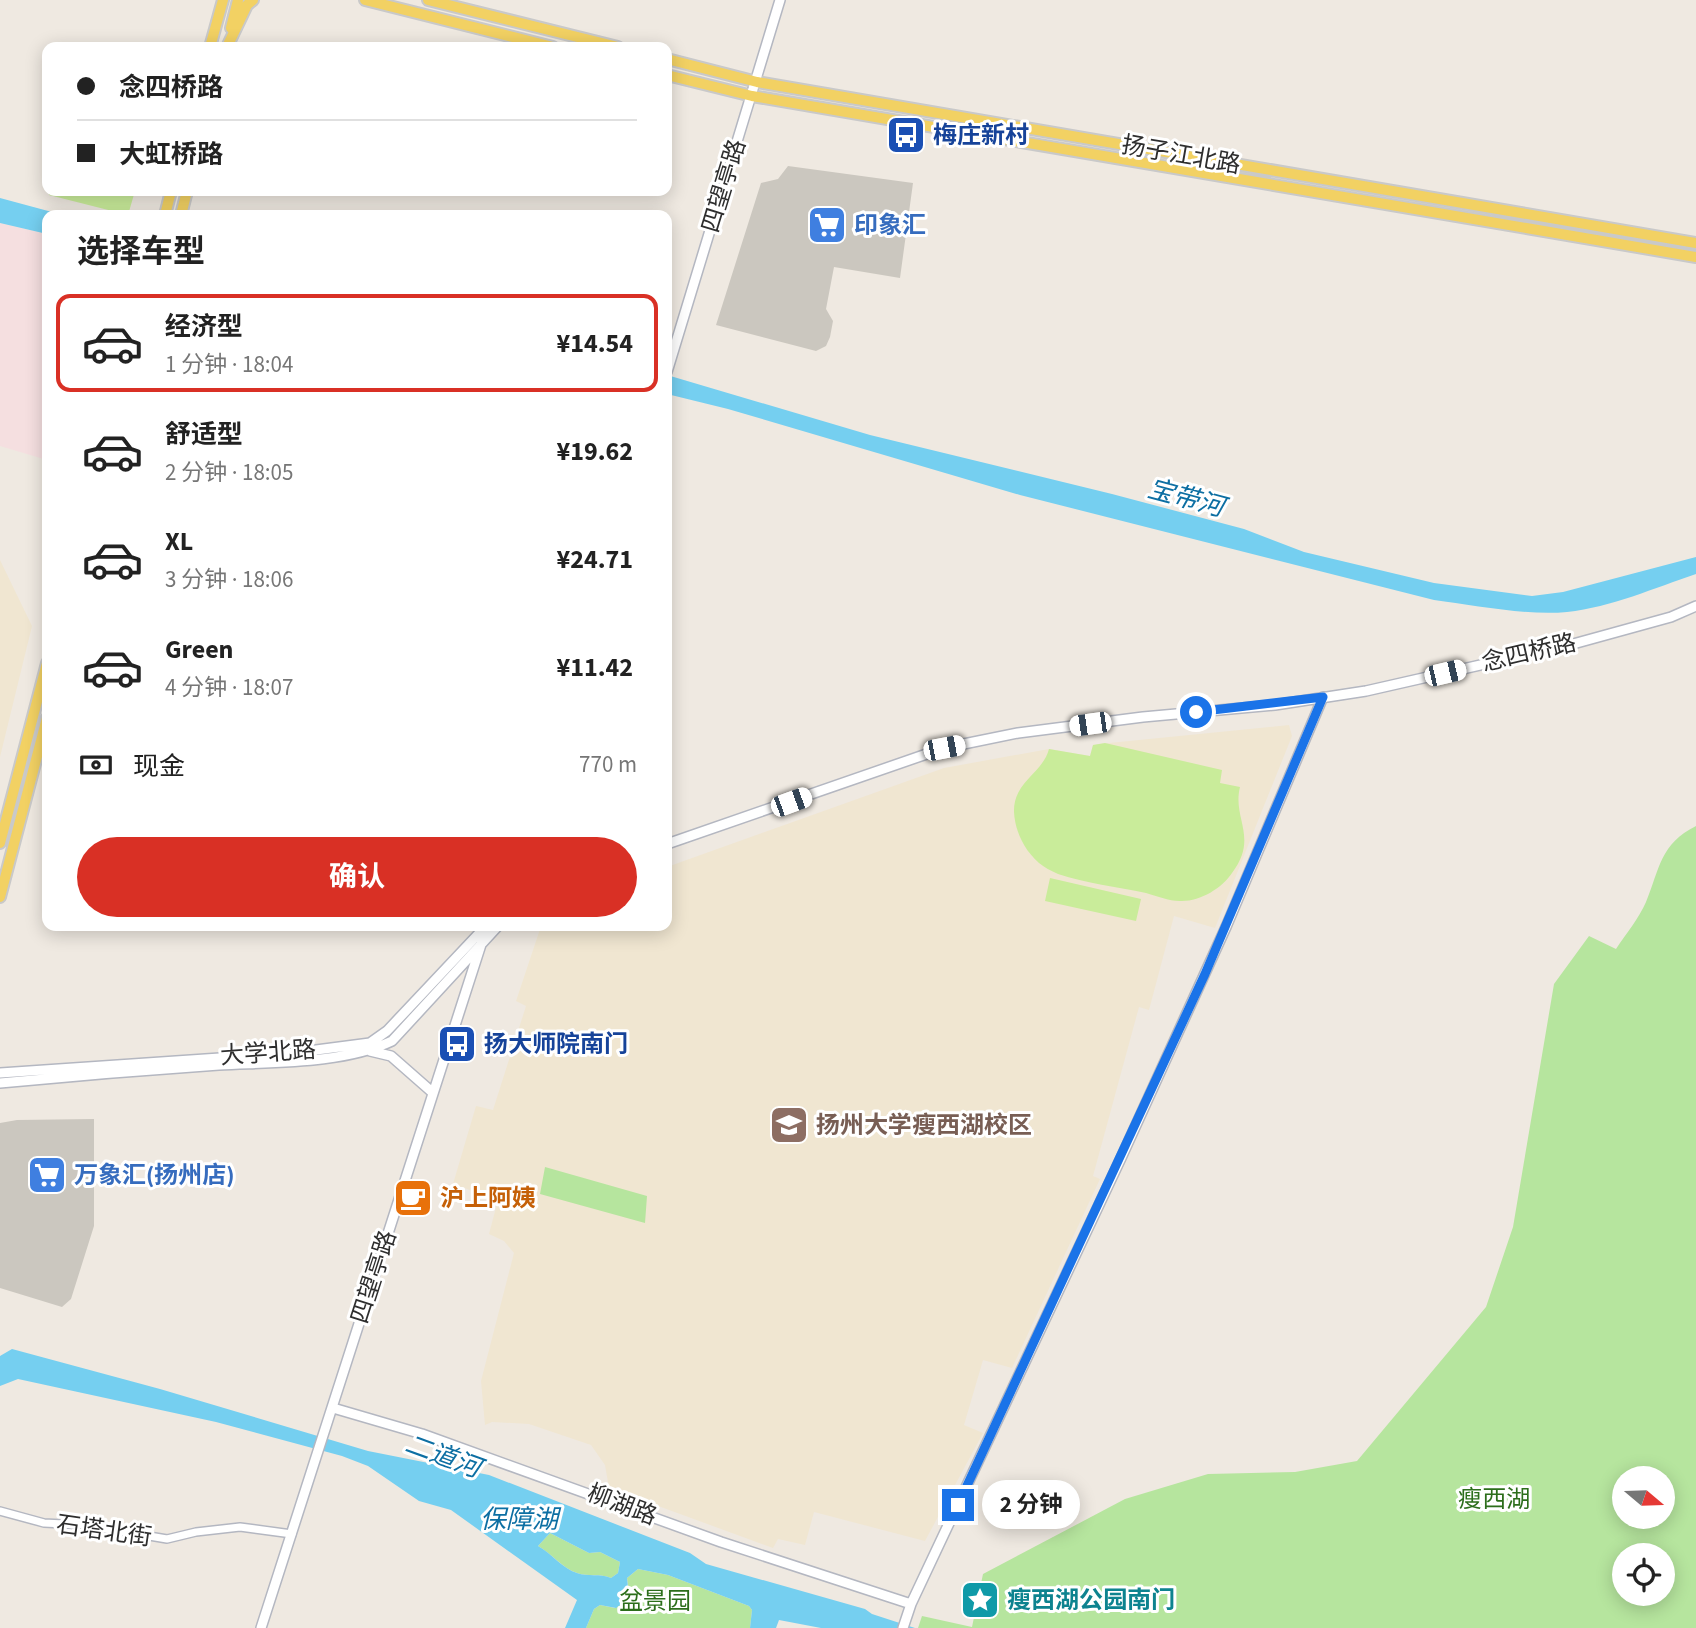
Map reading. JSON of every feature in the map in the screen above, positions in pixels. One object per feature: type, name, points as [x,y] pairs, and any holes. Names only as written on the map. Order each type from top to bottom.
[{"type":"main road","points":[[216,0],[219,13]]},
{"type":"main road","points":[[211,42],[223,0]]},
{"type":"main road","points":[[227,42],[238,0]]},
{"type":"main road","points":[[228,42],[247,5],[253,0]]},
{"type":"main road","points":[[365,0],[533,42]]},
{"type":"main road","points":[[428,0],[598,42]]},
{"type":"main road","name":"扬子江北路","points":[[672,60],[757,82],[1696,243]]},
{"type":"main road","name":"扬子江北路","points":[[672,76],[752,96],[1696,257]]},
{"type":"main road","points":[[0,843],[42,682]]},
{"type":"main road","points":[[0,897],[42,737]]},
{"type":"street","name":"四望亭路","points":[[672,355],[780,0]]},
{"type":"street","name":"念四桥路","points":[[672,842],[944,748],[1018,733],[1366,691],[1573,644],[1671,617],[1696,606]]},
{"type":"street","points":[[903,1628],[911,1604],[1138,1122],[1226,927],[1323,697]]},
{"type":"street","name":"大学北路","points":[[0,1073],[293,1053],[370,1042],[387,1031],[482,931]]},
{"type":"street","name":"四望亭路","points":[[261,1628],[485,931]]},
{"type":"street","points":[[479,949],[494,931]]},
{"type":"street","name":"大学北路","points":[[0,1083],[294,1060],[370,1051],[393,1041],[479,949]]},
{"type":"street","points":[[370,1051],[391,1055],[432,1091]]},
{"type":"street","name":"柳湖路","points":[[332,1408],[422,1434],[721,1542],[911,1604]]},
{"type":"street","name":"石塔北街","points":[[0,1511],[44,1522],[84,1525],[167,1539],[195,1532],[240,1527],[292,1534]]},
{"type":"shaded area","points":[[0,223],[42,233],[42,459],[0,446]]},
{"type":"shaded area","points":[[0,560],[32,626],[0,757]]},
{"type":"shaded area","name":"扬州大学瘦西湖校区","points":[[1289,725],[1292,736],[1215,928],[1174,916],[1149,1010],[1139,1007],[1093,1176],[1100,1179],[1012,1368],[983,1360],[964,1425],[983,1433],[925,1541],[814,1512],[805,1545],[778,1539],[773,1548],[609,1488],[605,1465],[591,1445],[529,1424],[492,1422],[485,1425],[481,1381],[514,1253],[504,1241],[489,1234],[498,1200],[453,1184],[476,1106],[493,1110],[526,1006],[516,1001],[539,931],[672,931],[672,865],[944,768],[1049,749],[1090,756],[1093,745]]},
{"type":"green space","points":[[53,196],[134,196],[129,210],[108,210]]},
{"type":"green space","points":[[1105,743],[1222,770],[1220,783],[1240,787],[1238,798],[1244,849],[1228,879],[1204,896],[1173,901],[1058,874],[1034,858],[1018,833],[1014,812],[1018,793],[1041,765],[1049,749],[1090,756],[1093,745]]},
{"type":"green space","name":"瘦西湖","points":[[1696,826],[1696,1628],[918,1628],[922,1616],[972,1627],[983,1574],[1125,1499],[1208,1474],[1295,1472],[1357,1461],[1486,1307],[1513,1227],[1554,984],[1589,936],[1616,949],[1643,908],[1663,858],[1675,841]]},
{"type":"green space","points":[[1050,878],[1141,899],[1136,921],[1045,901]]},
{"type":"green space","points":[[545,1167],[647,1196],[645,1223],[540,1194]]},
{"type":"green space","points":[[550,1533],[589,1553],[600,1552],[620,1562],[618,1573],[611,1578],[572,1571],[538,1546]]},
{"type":"green space","name":"盆景园","points":[[638,1569],[668,1575],[749,1606],[752,1610],[750,1628],[586,1628],[594,1609],[600,1605],[615,1608],[629,1592],[627,1578]]},
{"type":"water","points":[[0,198],[44,210],[42,210],[42,233],[0,223]]},
{"type":"water","points":[[672,376],[870,435],[1112,494],[1244,529],[1304,552],[1434,583],[1532,596],[1563,592],[1696,557],[1696,574],[1617,601],[1567,612],[1518,611],[1434,600],[1020,495],[728,409],[672,395]]},
{"type":"water","name":"保障湖","points":[[12,1349],[160,1389],[368,1451],[489,1475],[690,1553],[706,1564],[865,1609],[872,1614],[915,1628],[821,1628],[779,1620],[776,1628],[750,1628],[752,1610],[749,1606],[668,1575],[638,1569],[627,1578],[627,1596],[620,1605],[616,1608],[600,1605],[594,1609],[586,1628],[565,1628],[577,1600],[451,1510],[419,1501],[368,1466],[342,1456],[216,1422],[18,1379],[0,1386],[0,1356]],"holes":[[[550,1533],[589,1553],[600,1552],[620,1562],[618,1573],[611,1578],[577,1573],[538,1546]]]},
{"type":"building","name":"印象汇","points":[[788,166],[913,183],[900,278],[834,267],[826,309],[833,321],[830,337],[826,346],[816,351],[716,325],[761,183],[778,179]]},
{"type":"building","name":"万象汇(扬州店)","points":[[94,1119],[94,1226],[71,1299],[62,1307],[0,1288],[0,1123],[17,1120]]},
{"type":"place","name":"梅庄新村","points":[[906,135]]},
{"type":"place","name":"印象汇","points":[[827,225]]},
{"type":"place","name":"扬大师院南门","points":[[457,1044]]},
{"type":"place","name":"扬州大学瘦西湖校区","points":[[789,1125]]},
{"type":"place","name":"万象汇(扬州店)","points":[[47,1175]]},
{"type":"place","name":"沪上阿姨","points":[[413,1198]]},
{"type":"place","name":"瘦西湖公园南门","points":[[980,1600]]},
{"type":"route","points":[[958,1505],[1205,974],[1323,697],[1275,705],[1196,712]]},
{"type":"water label","name":"宝带河","points":[[1186,498]]},
{"type":"water label","name":"二道河","points":[[443,1456]]}]
